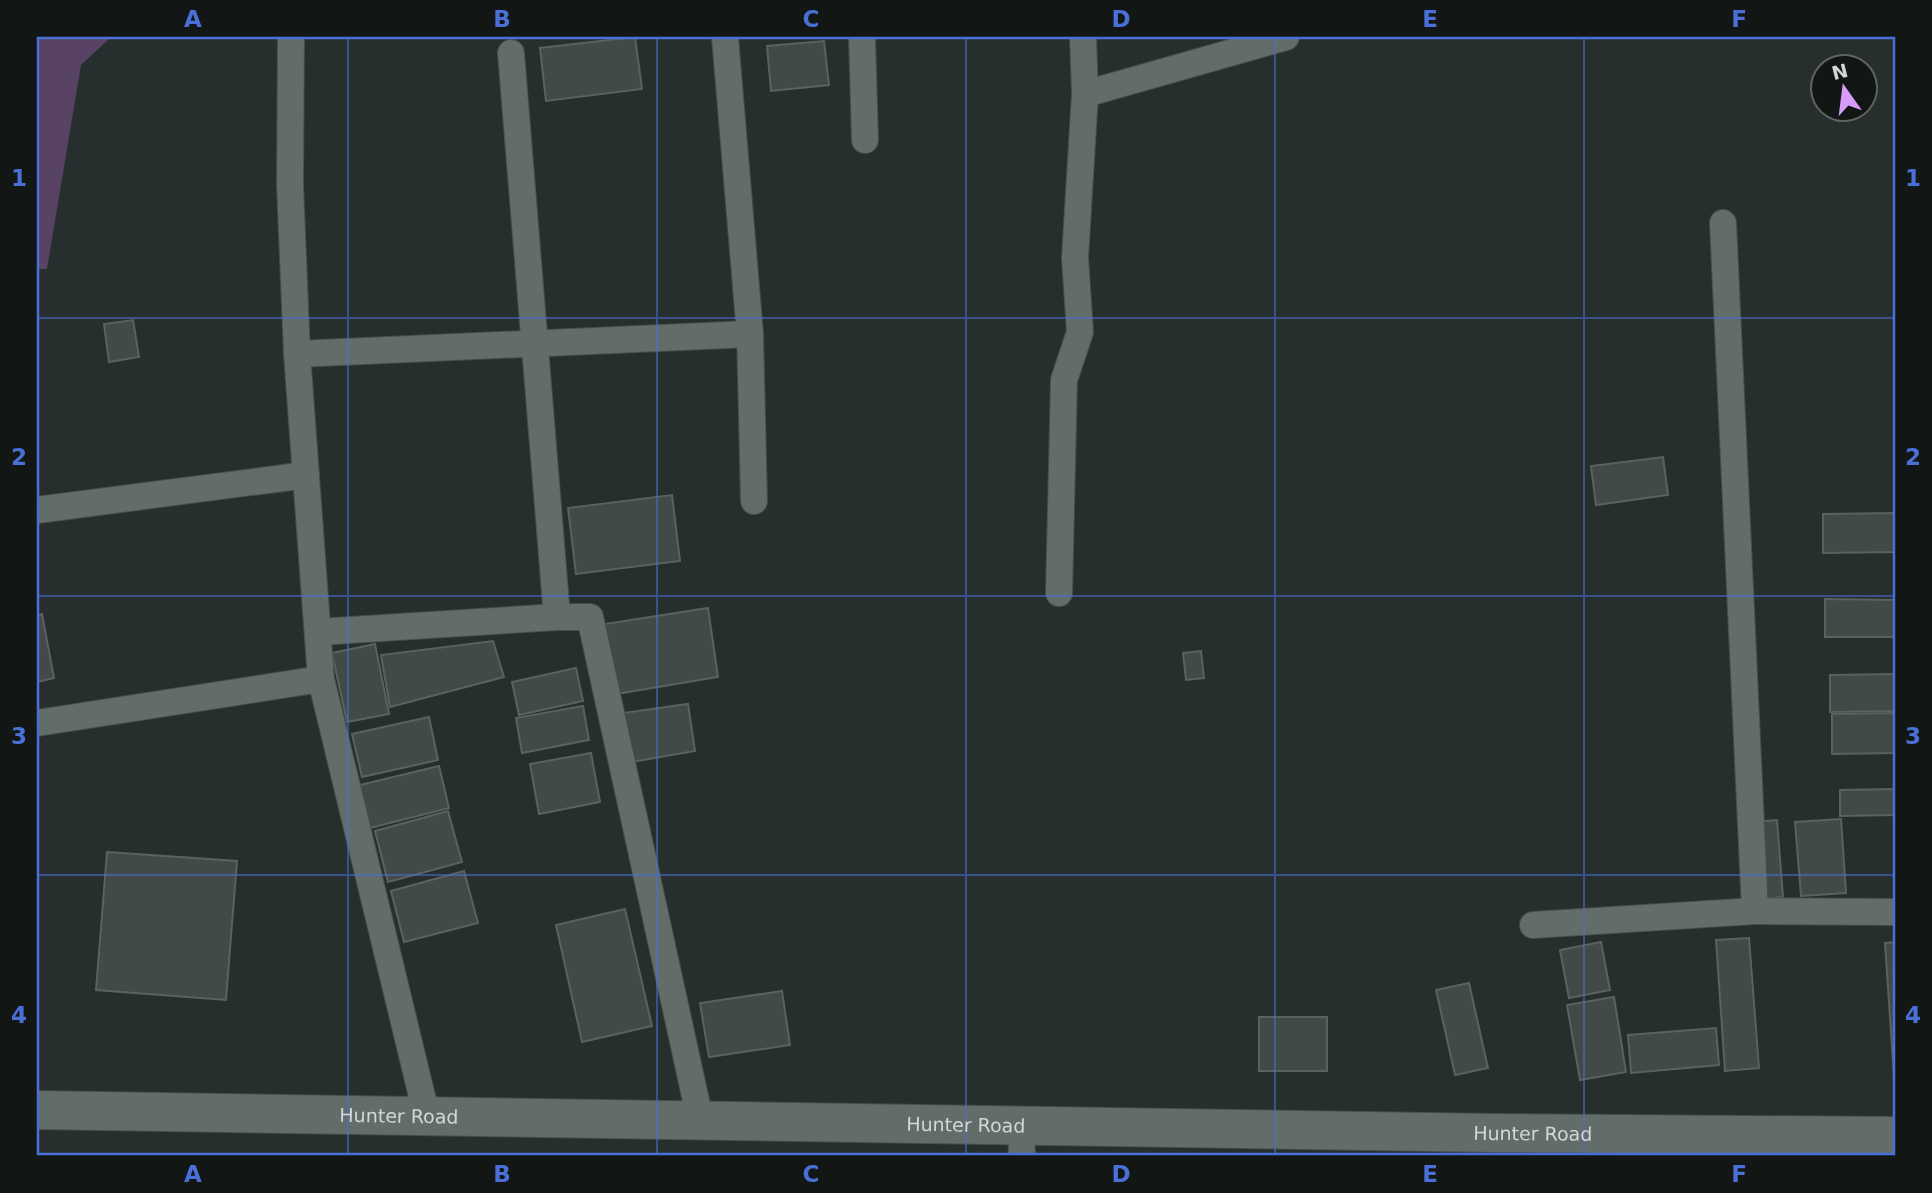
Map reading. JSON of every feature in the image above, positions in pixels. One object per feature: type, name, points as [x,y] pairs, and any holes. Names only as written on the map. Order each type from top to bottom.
[{"type":"street","points":[[291,37],[290,185],[297,354],[321,679],[427,1117]]},
{"type":"street","points":[[724,37],[750,334],[754,501]]},
{"type":"street","points":[[862,37],[865,140]]},
{"type":"street","points":[[1059,593],[1064,380],[1080,332],[1075,258],[1085,94],[1083,37]]},
{"type":"street","points":[[1085,94],[1286,37]]},
{"type":"street","points":[[511,53],[557,617]]},
{"type":"street","points":[[1723,223],[1755,911]]},
{"type":"street","points":[[297,354],[750,334]]},
{"type":"street","points":[[37,510],[306,475]]},
{"type":"street","points":[[318,632],[590,617],[701,1119]]},
{"type":"street","points":[[37,723],[321,679]]},
{"type":"street","points":[[1533,925],[1755,911],[1895,912]]},
{"type":"street","name":"Hunter Road","points":[[37,1110],[701,1119],[1022,1140],[1480,1133],[1895,1136]]},
{"type":"shaded area","points":[[37,37],[111,37],[81,65],[47,269],[37,269]]},
{"type":"building","points":[[635,37],[642,89],[546,101],[540,48]]},
{"type":"building","points":[[824,41],[829,85],[771,91],[767,46]]},
{"type":"building","points":[[133,320],[139,357],[109,362],[104,324]]},
{"type":"building","points":[[1663,457],[1668,495],[1596,505],[1591,466]]},
{"type":"building","points":[[672,495],[680,561],[576,574],[568,508]]},
{"type":"building","points":[[1895,513],[1895,552],[1823,553],[1823,514]]},
{"type":"building","points":[[1825,599],[1895,600],[1895,637],[1825,637]]},
{"type":"building","points":[[708,608],[718,677],[616,694],[605,624]]},
{"type":"building","points":[[42,614],[54,678],[37,682],[37,616]]},
{"type":"building","points":[[493,641],[504,677],[390,707],[381,655]]},
{"type":"building","points":[[375,644],[389,714],[347,722],[332,653]]},
{"type":"building","points":[[1201,651],[1204,678],[1186,680],[1183,653]]},
{"type":"building","points":[[576,668],[583,701],[519,715],[512,682]]},
{"type":"building","points":[[1895,674],[1895,711],[1830,712],[1830,675]]},
{"type":"building","points":[[688,704],[695,751],[631,762],[623,713]]},
{"type":"building","points":[[583,706],[589,740],[522,753],[516,718]]},
{"type":"building","points":[[1895,713],[1895,753],[1832,754],[1832,714]]},
{"type":"building","points":[[429,717],[438,760],[362,777],[352,734]]},
{"type":"building","points":[[591,753],[600,802],[539,814],[530,764]]},
{"type":"building","points":[[439,766],[449,808],[370,828],[360,785]]},
{"type":"building","points":[[1895,789],[1895,815],[1840,816],[1840,790]]},
{"type":"building","points":[[448,811],[462,862],[388,882],[375,831]]},
{"type":"building","points":[[1841,819],[1846,893],[1801,896],[1795,822]]},
{"type":"building","points":[[1777,820],[1783,897],[1758,899],[1752,822]]},
{"type":"building","points":[[107,852],[237,861],[226,1000],[96,990]]},
{"type":"building","points":[[464,871],[478,923],[404,942],[391,891]]},
{"type":"building","points":[[625,909],[652,1026],[582,1042],[556,925]]},
{"type":"building","points":[[1749,938],[1759,1068],[1725,1071],[1716,940]]},
{"type":"building","points":[[1601,942],[1610,990],[1569,998],[1560,950]]},
{"type":"building","points":[[1895,942],[1895,1077],[1894,1077],[1885,943]]},
{"type":"building","points":[[1469,983],[1488,1068],[1455,1075],[1436,990]]},
{"type":"building","points":[[782,991],[790,1045],[709,1057],[700,1003]]},
{"type":"building","points":[[1614,997],[1626,1072],[1580,1080],[1567,1005]]},
{"type":"building","points":[[1259,1017],[1327,1017],[1327,1071],[1259,1071]]},
{"type":"building","points":[[1716,1028],[1719,1065],[1631,1073],[1628,1035]]}]
